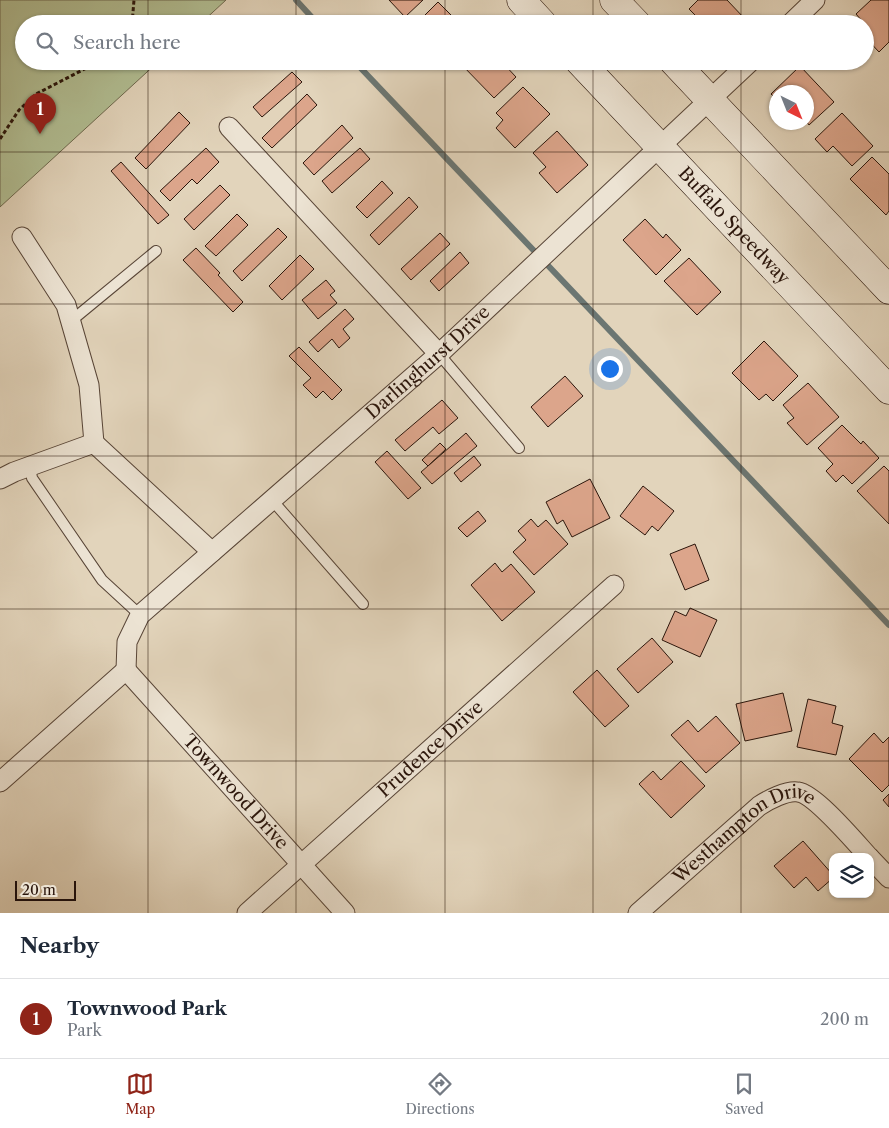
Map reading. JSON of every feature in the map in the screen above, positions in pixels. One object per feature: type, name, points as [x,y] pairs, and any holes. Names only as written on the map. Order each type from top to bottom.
[{"type":"main road","points":[[521,0],[535,15]]},
{"type":"main road","points":[[614,0],[628,15]]},
{"type":"main road","name":"Buffalo Speedway","points":[[587,70],[889,390]]},
{"type":"main road","points":[[682,70],[889,290]]},
{"type":"street","points":[[799,15],[815,0]]},
{"type":"street","name":"Darlinghurst Drive","points":[[126,670],[127,642],[140,615],[439,354],[742,70]]},
{"type":"street","points":[[230,127],[439,354]]},
{"type":"street","points":[[22,237],[66,305],[89,385],[94,443],[212,552]]},
{"type":"street","points":[[0,480],[30,466],[94,443]]},
{"type":"street","name":"Prudence Drive","points":[[247,913],[614,585]]},
{"type":"street","points":[[0,782],[126,670]]},
{"type":"street","name":"Townwood Drive","points":[[126,670],[345,913]]},
{"type":"street","name":"Westhampton Drive","points":[[638,913],[759,806],[775,796],[798,792],[814,799],[866,853]]},
{"type":"street","name":"Westhampton Drive","points":[[874,861],[886,874]]},
{"type":"lane","points":[[71,321],[156,252]]},
{"type":"lane","points":[[439,354],[519,448]]},
{"type":"lane","points":[[30,466],[32,478],[102,580],[140,615]]},
{"type":"lane","points":[[272,500],[363,604]]},
{"type":"path","points":[[133,15],[134,0]]},
{"type":"path","points":[[0,139],[19,110],[36,94],[83,70]]},
{"type":"green space","points":[[0,0],[226,0],[210,15],[15,15],[15,70],[149,70],[0,207]]},
{"type":"building","points":[[389,0],[423,0],[407,15],[403,15]]},
{"type":"building","points":[[698,0],[727,0],[741,15],[695,15],[689,9]]},
{"type":"building","points":[[871,0],[889,0],[889,42],[879,52],[874,47],[874,15],[856,14]]},
{"type":"building","points":[[438,2],[451,15],[425,15]]},
{"type":"building","points":[[467,70],[509,70],[516,77],[494,98]]},
{"type":"building","points":[[796,70],[804,70],[834,102],[814,120],[814,85],[780,85]]},
{"type":"building","points":[[292,72],[302,82],[262,117],[253,107]]},
{"type":"building","points":[[523,87],[550,114],[515,148],[496,128],[503,120],[496,113]]},
{"type":"building","points":[[307,94],[317,105],[272,148],[262,138]]},
{"type":"building","points":[[179,112],[190,123],[146,169],[135,158]]},
{"type":"building","points":[[842,113],[873,146],[852,166],[833,146],[827,152],[815,139]]},
{"type":"building","points":[[342,125],[353,138],[314,175],[303,163]]},
{"type":"building","points":[[557,131],[588,165],[557,193],[539,173],[546,167],[533,153]]},
{"type":"building","points":[[206,148],[219,162],[197,184],[192,179],[170,201],[160,191]]},
{"type":"building","points":[[360,148],[370,159],[332,193],[322,181]]},
{"type":"building","points":[[872,157],[889,174],[889,211],[886,215],[850,179]]},
{"type":"building","points":[[121,162],[169,215],[158,224],[111,171]]},
{"type":"building","points":[[382,181],[393,193],[367,218],[356,207]]},
{"type":"building","points":[[220,185],[230,195],[194,230],[184,219]]},
{"type":"building","points":[[409,197],[418,207],[379,245],[370,235]]},
{"type":"building","points":[[237,214],[248,225],[216,256],[205,246]]},
{"type":"building","points":[[645,219],[663,238],[666,234],[681,250],[656,275],[623,240]]},
{"type":"building","points":[[278,228],[287,237],[242,281],[233,271]]},
{"type":"building","points":[[440,233],[450,244],[411,280],[401,269]]},
{"type":"building","points":[[196,248],[220,273],[218,275],[243,302],[233,312],[183,260]]},
{"type":"building","points":[[460,252],[469,263],[439,291],[430,281]]},
{"type":"building","points":[[300,255],[314,269],[282,300],[269,286]]},
{"type":"building","points":[[689,258],[721,292],[697,315],[664,281]]},
{"type":"building","points":[[326,280],[335,291],[330,295],[337,303],[318,319],[302,300]]},
{"type":"building","points":[[345,309],[354,319],[343,329],[350,338],[339,348],[332,339],[318,352],[309,342]]},
{"type":"building","points":[[764,341],[798,376],[773,401],[766,394],[759,400],[732,373]]},
{"type":"building","points":[[299,347],[342,390],[332,400],[323,391],[316,398],[303,385],[311,378],[289,356]]},
{"type":"building","points":[[565,376],[583,396],[548,427],[531,407]]},
{"type":"building","points":[[808,383],[839,417],[807,445],[787,423],[794,418],[783,405]]},
{"type":"building","points":[[442,400],[458,418],[439,434],[433,427],[405,451],[395,440]]},
{"type":"building","points":[[842,425],[861,444],[863,441],[879,458],[852,484],[843,475],[836,482],[826,471],[833,464],[818,448]]},
{"type":"building","points":[[466,433],[477,446],[432,484],[421,472]]},
{"type":"building","points":[[440,443],[446,449],[428,466],[422,460]]},
{"type":"building","points":[[387,451],[421,488],[408,499],[375,462]]},
{"type":"building","points":[[474,456],[481,465],[461,482],[454,473]]},
{"type":"building","points":[[884,466],[889,471],[889,524],[857,491]]},
{"type":"building","points":[[590,479],[610,518],[572,537],[563,520],[557,524],[546,502]]},
{"type":"building","points":[[643,486],[674,511],[658,531],[652,526],[645,535],[620,516]]},
{"type":"building","points":[[478,511],[486,521],[467,537],[458,528]]},
{"type":"building","points":[[531,519],[538,527],[546,520],[568,544],[534,575],[513,552],[526,540],[518,531]]},
{"type":"building","points":[[695,544],[709,580],[685,590],[670,554]]},
{"type":"building","points":[[495,563],[502,572],[511,564],[535,592],[502,621],[471,585]]},
{"type":"building","points":[[690,608],[717,620],[700,657],[662,640],[675,611],[686,616]]},
{"type":"building","points":[[652,638],[673,662],[638,693],[617,669]]},
{"type":"building","points":[[597,670],[629,706],[605,727],[573,692]]},
{"type":"building","points":[[783,693],[792,731],[745,741],[736,704]]},
{"type":"building","points":[[808,699],[836,706],[832,723],[843,726],[836,755],[797,747]]},
{"type":"building","points":[[716,716],[740,743],[706,773],[671,735],[688,720],[698,732]]},
{"type":"building","points":[[874,733],[883,743],[889,737],[889,785],[882,792],[849,759]]},
{"type":"building","points":[[681,761],[705,786],[671,818],[639,784],[653,771],[661,780]]},
{"type":"building","points":[[889,794],[889,807],[883,800]]},
{"type":"building","points":[[803,841],[829,870],[829,881],[818,891],[806,877],[794,888],[774,866]]},
{"type":"waterway","points":[[296,0],[310,15]]},
{"type":"waterway","points":[[363,70],[889,625]]},
{"type":"place","name":"Townwood Park","points":[[40,134]]}]
